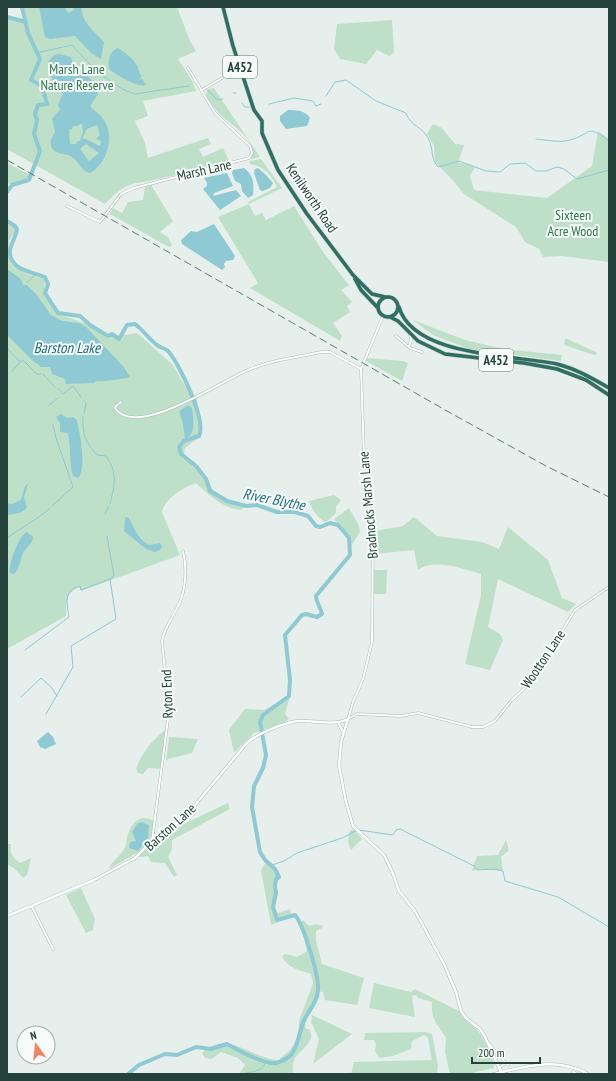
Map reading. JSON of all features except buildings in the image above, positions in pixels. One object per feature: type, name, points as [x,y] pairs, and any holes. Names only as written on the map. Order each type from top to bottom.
[{"type":"highway","name":"Kenilworth Road","points":[[223,7],[224,16],[251,102],[258,117],[263,122],[262,128],[278,170],[307,214],[353,275],[372,294],[385,297]]},
{"type":"highway","name":"Kenilworth Road","points":[[353,275],[361,290],[374,302],[378,308]]},
{"type":"highway","name":"A452","points":[[385,297],[393,298],[399,307],[401,315],[409,326],[443,343],[492,356],[523,359],[558,365],[588,376],[609,388]]},
{"type":"highway","points":[[378,308],[379,302],[385,297]]},
{"type":"highway","points":[[390,317],[396,314],[399,307]]},
{"type":"highway","name":"A452","points":[[378,308],[383,316],[390,317],[398,321],[410,334],[422,343],[451,356],[524,363],[557,369],[586,380],[609,395]]},
{"type":"street","points":[[188,68],[202,90],[222,78]]},
{"type":"street","name":"Marsh Lane","points":[[67,206],[100,222],[121,194],[134,188],[249,158],[252,153],[250,146],[215,113],[204,97],[202,90]]},
{"type":"street","name":"Bradnocks Marsh Lane","points":[[348,719],[363,679],[372,642],[373,529],[365,487],[361,369],[383,316]]},
{"type":"street","points":[[409,347],[411,343],[410,334]]},
{"type":"street","points":[[396,336],[409,347],[422,352]]},
{"type":"street","points":[[411,343],[422,343]]},
{"type":"street","points":[[120,402],[116,406],[116,411],[136,418],[153,416],[185,403],[256,367],[322,352],[330,352],[361,369]]},
{"type":"street","name":"Ryton End","points":[[152,841],[169,711],[162,641],[163,635],[183,593],[185,558],[183,551]]},
{"type":"street","name":"Wootton Lane","points":[[350,711],[357,714],[402,716],[418,713],[478,728],[491,724],[511,701],[529,684],[575,610],[609,587]]},
{"type":"street","points":[[357,714],[348,719],[343,732],[340,753],[340,771],[348,812],[355,829],[384,855],[400,893],[415,911],[444,964],[456,992],[463,1015],[480,1029],[501,1072]]},
{"type":"street","name":"Barston Lane","points":[[7,916],[32,907],[94,880],[135,858],[152,841],[184,816],[246,744],[256,735],[298,721],[338,722],[348,719]]},
{"type":"street","points":[[338,722],[343,732]]},
{"type":"street","points":[[32,907],[53,949]]},
{"type":"street","points":[[488,1043],[507,1064],[499,1068]]},
{"type":"street","points":[[494,1074],[540,1064],[552,1063],[566,1065],[588,1074]]},
{"type":"street","points":[[573,1072],[577,1074]]},
{"type":"green space","name":"Marsh Lane Nature Reserve","points":[[22,7],[177,7],[190,41],[196,51],[178,59],[193,82],[196,91],[143,101],[148,116],[135,121],[145,143],[148,158],[208,138],[211,144],[199,149],[203,157],[223,148],[230,163],[132,184],[122,188],[105,204],[7,149],[7,17],[26,22]]},
{"type":"green space","points":[[392,20],[394,53],[389,56],[377,50],[366,64],[340,59],[334,49],[337,24]]},
{"type":"green space","points":[[214,88],[260,157],[251,159],[253,151],[248,140],[215,109],[206,95],[208,89]]},
{"type":"green space","name":"Sixteen Acre Wood","points":[[433,124],[442,128],[455,144],[464,145],[458,162],[475,167],[470,176],[474,190],[547,198],[592,166],[598,131],[609,139],[609,262],[562,256],[543,257],[539,249],[525,242],[516,227],[464,194],[435,162],[434,146],[427,134]]},
{"type":"green space","points":[[261,159],[282,188],[249,204],[248,202],[277,187],[266,171],[250,164],[250,161]]},
{"type":"green space","points":[[7,163],[30,175],[28,179],[10,184],[7,183]]},
{"type":"green space","points":[[151,185],[173,221],[160,232],[168,237],[172,245],[169,247],[110,214],[113,208],[122,213],[128,202],[143,200],[145,187]]},
{"type":"green space","points":[[249,204],[255,216],[262,213],[266,220],[294,206],[323,252],[349,285],[341,290],[352,302],[347,306],[350,312],[333,323],[342,336],[340,341],[250,288],[258,283],[218,217]]},
{"type":"green space","points":[[7,224],[14,227],[16,230],[9,241],[8,253],[11,264],[30,275],[45,279],[44,295],[58,314],[90,325],[107,338],[137,333],[173,365],[193,400],[197,399],[202,433],[200,437],[185,448],[184,455],[206,476],[213,490],[230,500],[247,505],[241,510],[235,509],[211,497],[196,483],[186,487],[170,498],[162,512],[180,555],[81,591],[79,587],[71,593],[67,599],[66,616],[7,649]]},
{"type":"green space","points":[[413,320],[465,340],[504,349],[562,355],[561,361],[469,349],[433,335]]},
{"type":"green space","points":[[565,338],[596,352],[597,354],[594,355],[564,345]]},
{"type":"green space","points":[[367,358],[403,361],[408,363],[402,381],[366,361]]},
{"type":"green space","points":[[334,495],[341,500],[336,506],[336,513],[326,522],[323,521],[309,501]]},
{"type":"green space","points":[[349,508],[359,526],[360,532],[351,546],[349,538],[334,519]]},
{"type":"green space","points":[[414,517],[437,536],[482,542],[499,549],[508,527],[548,560],[562,598],[576,604],[568,612],[498,579],[488,627],[500,634],[503,640],[490,670],[465,664],[481,595],[481,574],[457,567],[440,565],[432,565],[418,570],[414,550],[376,554],[375,531],[403,526]]},
{"type":"green space","points":[[374,570],[387,570],[386,594],[374,594]]},
{"type":"green space","points":[[290,696],[285,714],[289,719],[283,723],[254,733],[234,753],[229,730],[245,709],[264,710]]},
{"type":"green space","points":[[166,729],[162,769],[148,768],[143,774],[138,773],[136,768],[145,751]]},
{"type":"green space","points":[[169,737],[198,739],[192,753],[168,759],[166,762]]},
{"type":"green space","points":[[228,803],[230,809],[172,840],[172,849],[168,857],[177,875],[174,877],[165,863],[151,862],[148,856],[140,857],[135,854],[109,869],[125,848],[131,827],[137,820],[144,818],[154,821],[150,839],[156,841],[185,820],[186,823]]},
{"type":"green space","points":[[353,829],[362,839],[351,850],[348,842],[349,832]]},
{"type":"green space","points":[[506,840],[509,850],[501,857],[503,871],[481,869],[472,871],[477,856],[498,855]]},
{"type":"green space","points":[[7,844],[11,844],[12,855],[20,863],[31,858],[27,875],[23,878],[15,869],[7,864]]},
{"type":"green space","points":[[271,862],[281,878],[274,884],[276,893],[273,907],[278,913],[290,909],[292,916],[271,925],[261,870],[265,864]]},
{"type":"green space","points":[[81,888],[95,919],[93,930],[86,933],[66,895]]},
{"type":"green space","points":[[303,920],[309,926],[316,924],[323,926],[316,931],[316,941],[322,964],[364,978],[357,1005],[325,1000],[323,992],[317,991],[305,1023],[306,1029],[309,1029],[311,1034],[311,1038],[296,1057],[293,1064],[293,1074],[239,1074],[245,1065],[238,1058],[221,1052],[212,1059],[205,1058],[202,1053],[211,1046],[229,1044],[258,1055],[278,1060],[290,1050],[298,1039],[299,1021],[313,983],[311,974],[290,966],[282,956],[285,954],[297,957],[307,951],[302,930],[298,924]]},
{"type":"green space","points":[[374,983],[411,992],[415,989],[459,1011],[478,1031],[483,1039],[491,1054],[494,1068],[467,1074],[450,1074],[445,1052],[446,1038],[437,1025],[432,1014],[432,1002],[418,998],[416,995],[412,996],[415,1017],[369,1008]]},
{"type":"green space","points":[[312,1015],[352,1034],[313,1064],[319,1039],[311,1022]]},
{"type":"green space","points":[[426,1032],[432,1034],[438,1066],[437,1074],[351,1074],[354,1062],[432,1060],[428,1038],[424,1035],[412,1041],[411,1049],[393,1056],[379,1058],[375,1051],[376,1044],[374,1040],[364,1040],[365,1033]]},
{"type":"water","points":[[39,7],[65,7],[68,13],[74,10],[73,7],[81,7],[86,22],[104,42],[101,59],[91,53],[75,36],[50,39],[45,37]]},
{"type":"water","points":[[118,48],[134,61],[142,76],[139,80],[142,79],[146,85],[138,85],[133,83],[109,69],[108,63],[111,54]]},
{"type":"water","points":[[59,54],[71,57],[74,67],[83,70],[97,87],[96,90],[98,94],[90,106],[102,117],[107,126],[109,141],[108,149],[101,163],[90,173],[84,170],[72,157],[56,152],[51,145],[55,131],[52,119],[60,109],[58,105],[63,93],[57,91],[54,87],[48,62],[54,55]],"holes":[[[82,124],[83,132],[80,141],[76,144],[70,144],[69,130],[72,129],[73,126],[78,126]],[[97,125],[100,135],[96,139],[101,141],[100,146],[86,139],[82,139],[87,129]],[[86,144],[99,153],[89,161],[80,149]]]},
{"type":"water","points":[[288,110],[306,113],[310,118],[307,126],[286,129],[280,121],[280,116]]},
{"type":"water","points":[[244,168],[252,177],[253,183],[253,195],[248,198],[242,191],[241,184],[235,181],[232,173],[233,170]]},
{"type":"water","points":[[258,168],[273,183],[270,188],[263,191],[260,190],[254,173],[255,169]]},
{"type":"water","points":[[227,173],[233,186],[214,193],[213,196],[236,190],[241,196],[220,210],[203,189],[207,186],[204,178]]},
{"type":"water","points":[[214,224],[235,256],[233,260],[226,261],[224,264],[225,267],[222,270],[182,244],[181,240],[191,231],[197,232]]},
{"type":"water","name":"Barston Lake","points":[[7,269],[21,279],[23,285],[27,285],[36,294],[51,315],[62,321],[79,323],[86,327],[123,366],[130,377],[124,379],[96,381],[94,383],[66,384],[65,379],[52,374],[50,367],[41,367],[32,360],[7,335]]},
{"type":"water","points":[[188,405],[192,408],[193,430],[189,437],[185,439],[179,411]]},
{"type":"water","points":[[61,414],[67,418],[73,417],[77,420],[82,459],[81,473],[78,478],[73,476],[68,433],[60,432],[60,423],[56,417]]},
{"type":"water","points":[[28,484],[24,497],[27,508],[20,513],[7,515],[7,503],[12,504],[21,500],[25,486]]},
{"type":"water","points":[[128,517],[142,540],[150,545],[160,543],[162,546],[160,550],[155,552],[146,549],[124,531],[125,518]]},
{"type":"water","points":[[27,532],[33,537],[32,542],[23,553],[16,572],[14,574],[10,573],[15,551],[24,534]]},
{"type":"water","points":[[48,732],[53,737],[56,744],[45,749],[40,747],[37,741]]},
{"type":"water","points":[[141,822],[149,825],[148,838],[138,851],[129,848],[130,842],[136,841],[132,832],[137,824]]},
{"type":"waterway","name":"River Blythe","points":[[7,192],[12,185],[29,180],[40,151],[34,134],[37,120],[35,114],[38,105],[47,104],[42,86],[31,80],[40,59],[28,33],[22,7]]},
{"type":"waterway","points":[[7,17],[26,22]]},
{"type":"waterway","points":[[36,53],[72,45],[97,72],[124,90],[135,94],[189,86]]},
{"type":"waterway","points":[[326,96],[335,82],[346,80],[376,101],[406,113],[408,118],[426,134],[430,142],[434,160],[438,167],[459,161],[486,171],[500,172],[510,164],[525,163],[536,171],[546,171],[557,167],[564,169],[577,179],[609,170]]},
{"type":"waterway","points":[[207,90],[218,100],[223,99]]},
{"type":"waterway","points":[[269,104],[294,98],[313,101],[316,106],[321,104]]},
{"type":"waterway","points":[[242,103],[245,107],[250,107]]},
{"type":"waterway","points":[[536,139],[566,141],[592,131],[609,141]]},
{"type":"waterway","name":"River Blythe","points":[[7,221],[17,229],[11,245],[10,257],[13,262],[22,269],[45,277],[48,284],[45,293],[58,313],[80,316],[90,325],[108,336],[112,334],[119,339],[127,325],[135,324],[154,343],[168,351],[173,357],[191,392],[199,418],[200,429],[199,436],[184,441],[179,447],[181,454],[196,466],[206,479],[210,491],[227,501],[246,506],[257,505],[277,512],[295,512],[308,516],[316,526],[320,527],[330,523],[338,525],[349,538],[350,555],[316,596],[322,614],[317,617],[306,614],[302,615],[285,635],[290,680],[289,696],[263,715],[260,722],[266,755],[263,768],[254,786],[252,807],[260,852],[265,860],[275,869],[279,877],[276,879],[276,893],[273,907],[277,920],[295,915],[303,929],[314,963],[318,983],[318,994],[316,999],[303,1023],[297,1044],[291,1055],[279,1062],[270,1063],[264,1061],[227,1044],[211,1049],[196,1047],[177,1055],[165,1054],[139,1065],[128,1074]]},
{"type":"waterway","points":[[27,282],[35,274]]},
{"type":"waterway","points":[[7,348],[19,361],[24,361],[37,374],[41,374]]},
{"type":"waterway","points":[[12,371],[21,361]]},
{"type":"waterway","points":[[43,374],[55,387]]},
{"type":"waterway","points":[[58,388],[63,394],[73,386],[81,397]]},
{"type":"waterway","points":[[49,405],[58,398]]},
{"type":"waterway","points":[[84,401],[86,404],[84,413]]},
{"type":"waterway","points":[[83,416],[83,427],[87,441],[97,455],[106,456],[110,462],[114,474],[114,484],[110,504]]},
{"type":"waterway","points":[[52,506],[73,487],[53,425]]},
{"type":"waterway","points":[[105,514],[109,506]]},
{"type":"waterway","points":[[7,538],[50,508]]},
{"type":"waterway","points":[[46,714],[73,667],[71,646],[116,619],[110,579],[114,576],[107,536]]},
{"type":"waterway","points":[[25,650],[69,617],[67,598],[71,591],[80,586],[81,590],[110,579]]},
{"type":"waterway","points":[[21,697],[41,678],[51,687],[57,696]]},
{"type":"waterway","points":[[359,830],[393,835],[396,830],[400,829],[474,866],[477,870],[495,869],[503,871],[505,881],[558,897],[609,927]]},
{"type":"waterway","points":[[272,865],[284,861],[297,853],[342,838],[356,831]]},
{"type":"waterway","points":[[244,1074],[259,1070],[266,1062]]},
{"type":"railway","points":[[7,160],[447,411],[546,466],[609,497]]}]
